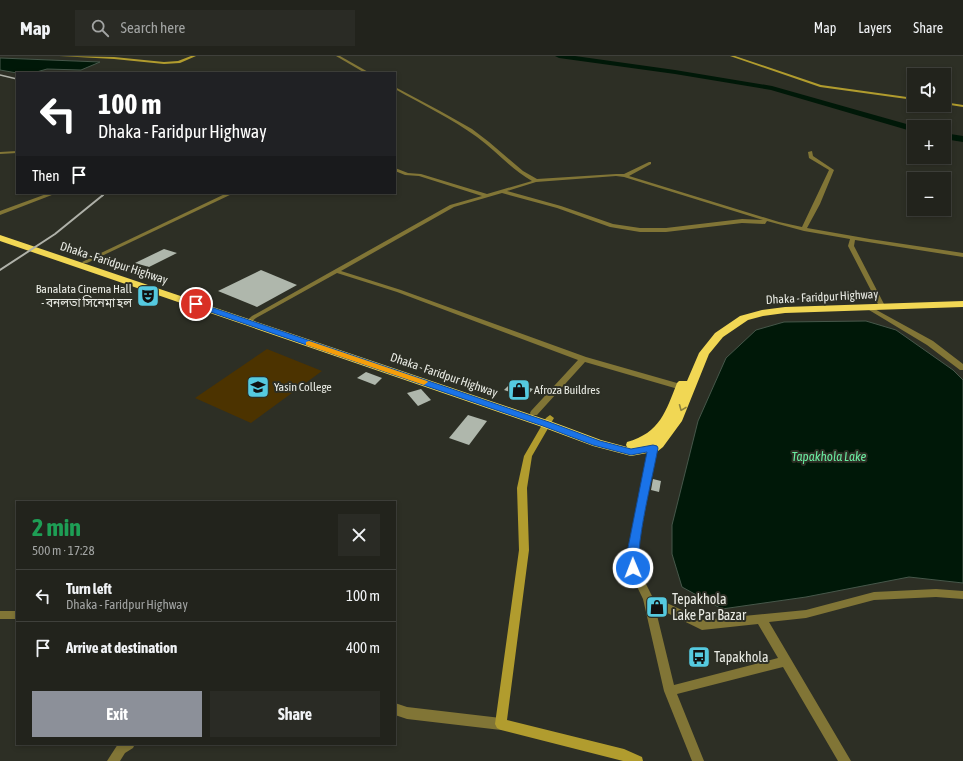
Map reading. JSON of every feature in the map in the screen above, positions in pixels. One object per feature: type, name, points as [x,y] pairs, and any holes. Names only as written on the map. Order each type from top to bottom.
[{"type":"highway","name":"Dhaka - Faridpur Highway","points":[[0,233],[185,298]]},
{"type":"highway","name":"Dhaka - Faridpur Highway","points":[[0,238],[251,320],[548,421],[600,438],[631,445],[645,442],[659,432],[668,419],[697,351],[715,334],[744,318],[762,313],[785,310],[963,304]]},
{"type":"highway","name":"Dhaka - Faridpur Highway","points":[[882,306],[963,300]]},
{"type":"highway","name":"Dhaka - Faridpur Highway","points":[[413,376],[534,413],[548,421],[597,443],[631,452],[653,448],[663,440],[676,421],[704,353],[715,334]]},
{"type":"street","points":[[61,56],[114,58],[164,63],[179,62],[194,56]]},
{"type":"street","points":[[338,56],[366,72]]},
{"type":"street","points":[[732,56],[820,86],[907,98]]},
{"type":"street","points":[[396,89],[480,137],[517,169],[536,182]]},
{"type":"street","points":[[951,104],[963,106]]},
{"type":"street","points":[[0,153],[16,152]]},
{"type":"street","points":[[804,229],[832,170],[814,160],[811,157],[810,152]]},
{"type":"street","points":[[625,176],[650,163]]},
{"type":"street","points":[[396,169],[407,174],[419,175],[486,196]]},
{"type":"street","points":[[251,320],[452,206],[536,182],[616,175],[625,176],[778,223],[853,238],[963,255]]},
{"type":"street","points":[[501,191],[560,207],[612,226],[640,230],[666,230],[742,221],[778,223]]},
{"type":"street","points":[[0,213],[51,194]]},
{"type":"street","points":[[85,262],[229,194]]},
{"type":"street","points":[[853,238],[851,246],[882,306],[963,368]]},
{"type":"street","points":[[336,271],[399,291],[583,358],[681,388]]},
{"type":"street","points":[[534,413],[583,358]]},
{"type":"street","points":[[502,724],[502,709],[524,550],[522,488],[528,456],[548,421]]},
{"type":"street","points":[[653,448],[632,553],[633,568],[648,599],[670,691],[698,761]]},
{"type":"street","points":[[648,599],[702,625],[762,620],[806,614],[874,596],[936,593],[963,595]]},
{"type":"street","points":[[0,614],[16,615]]},
{"type":"street","points":[[762,620],[846,761]]},
{"type":"street","points":[[670,691],[787,661]]},
{"type":"street","points":[[396,709],[407,713],[502,724],[624,755],[638,761]]},
{"type":"street","points":[[113,761],[121,749],[127,745]]},
{"type":"shaded area","points":[[267,349],[322,371],[251,423],[195,398]]},
{"type":"water","points":[[0,58],[100,62],[81,70],[47,69],[36,72],[16,73],[0,70]]},
{"type":"water","name":"Tapakhola Lake","points":[[866,321],[896,330],[953,370],[963,380],[963,583],[909,577],[806,597],[722,609],[682,587],[672,554],[672,525],[698,421],[726,358],[756,330],[784,322]]},
{"type":"building","points":[[164,249],[177,253],[149,267],[135,263]]},
{"type":"building","points":[[261,270],[297,285],[257,307],[218,291]]},
{"type":"building","points":[[366,372],[382,378],[375,385],[357,378]]},
{"type":"building","name":"Afroza Buildres","points":[[512,382],[533,389],[526,397],[504,390]]},
{"type":"building","points":[[421,389],[431,400],[418,406],[407,393]]},
{"type":"building","points":[[468,415],[487,421],[469,445],[449,438]]},
{"type":"building","points":[[653,479],[661,481],[659,492],[651,490]]},
{"type":"waterway","points":[[559,56],[675,72],[772,88],[907,127]]},
{"type":"waterway","points":[[951,137],[963,139]]},
{"type":"railway","points":[[0,75],[16,79]]},
{"type":"railway","points":[[0,270],[55,234],[103,195]]},
{"type":"slow traffic","points":[[309,343],[424,382]]},
{"type":"place","name":"Banalata Cinema Hall - বনলতা সিনেমা হল","points":[[148,296]]},
{"type":"place","name":"Yasin College","points":[[258,387]]},
{"type":"place","name":"Afroza Buildres","points":[[519,390]]},
{"type":"place","name":"Tepakhola Lake Par Bazar","points":[[657,607]]},
{"type":"place","name":"Tapakhola","points":[[699,657]]},
{"type":"route","points":[[196,304],[546,424],[597,443],[631,452],[644,451],[653,448],[636,528],[632,553],[633,568]]}]
